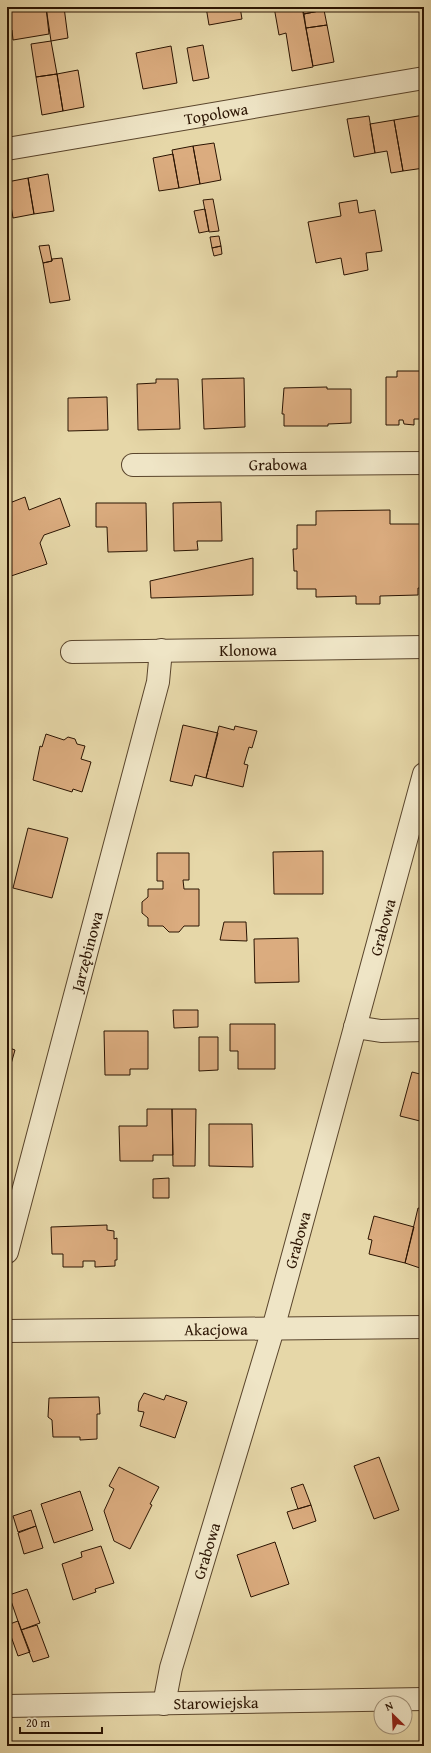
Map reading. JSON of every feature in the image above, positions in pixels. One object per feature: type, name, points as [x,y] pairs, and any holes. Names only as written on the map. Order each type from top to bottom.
[{"type":"street","name":"Topolowa","points":[[7,149],[424,78]]},
{"type":"street","name":"Grabowa","points":[[133,465],[424,463]]},
{"type":"street","name":"Klonowa","points":[[72,652],[424,647]]},
{"type":"street","name":"Jarzębinowa","points":[[7,1252],[158,682],[160,650]]},
{"type":"street","name":"Grabowa","points":[[164,1704],[171,1668],[274,1329],[424,774]]},
{"type":"street","points":[[356,1026],[381,1031],[424,1030]]},
{"type":"street","name":"Akacjowa","points":[[7,1331],[424,1327]]},
{"type":"street","name":"Starowiejska","points":[[7,1706],[424,1699]]},
{"type":"building","points":[[8,7],[46,7],[49,34],[13,40],[12,30],[8,28],[7,20],[10,17]]},
{"type":"building","points":[[46,7],[64,7],[68,38],[51,41]]},
{"type":"building","points":[[206,7],[240,7],[242,19],[209,25]]},
{"type":"building","points":[[274,7],[302,7],[313,67],[292,71],[286,33],[279,35]]},
{"type":"building","points":[[302,7],[323,7],[324,10],[304,14]]},
{"type":"building","points":[[324,10],[327,25],[306,28],[304,14]]},
{"type":"building","points":[[327,25],[334,62],[313,66],[306,28]]},
{"type":"building","points":[[51,41],[57,74],[36,77],[31,44]]},
{"type":"building","points":[[203,45],[209,78],[193,81],[187,48]]},
{"type":"building","points":[[171,46],[177,83],[143,89],[136,53]]},
{"type":"building","points":[[78,70],[84,107],[63,111],[57,74]]},
{"type":"building","points":[[57,74],[63,111],[42,115],[36,77]]},
{"type":"building","points":[[424,115],[424,168],[403,171],[394,120]]},
{"type":"building","points":[[369,116],[375,153],[354,157],[347,119]]},
{"type":"building","points":[[394,120],[403,171],[391,173],[387,151],[375,153],[370,124]]},
{"type":"building","points":[[214,143],[221,180],[200,184],[193,146]]},
{"type":"building","points":[[193,146],[200,184],[179,188],[172,150]]},
{"type":"building","points":[[173,154],[179,188],[159,191],[153,158]]},
{"type":"building","points":[[48,174],[54,211],[34,214],[28,178]]},
{"type":"building","points":[[28,178],[34,214],[13,218],[7,182]]},
{"type":"building","points":[[213,199],[219,231],[209,232],[203,200]]},
{"type":"building","points":[[357,200],[359,213],[375,210],[382,251],[366,253],[368,270],[344,275],[341,258],[316,263],[308,222],[341,216],[339,203]]},
{"type":"building","points":[[205,209],[209,231],[199,233],[194,211]]},
{"type":"building","points":[[219,236],[221,246],[212,248],[210,237]]},
{"type":"building","points":[[49,245],[52,261],[43,263],[39,246]]},
{"type":"building","points":[[221,246],[222,254],[214,256],[212,248]]},
{"type":"building","points":[[62,258],[70,300],[50,303],[43,263],[52,261],[52,259]]},
{"type":"building","points":[[397,371],[424,371],[424,419],[414,419],[414,425],[404,424],[403,420],[399,420],[399,425],[386,425],[386,377],[397,377]]},
{"type":"building","points":[[244,378],[245,427],[204,429],[202,379]]},
{"type":"building","points":[[156,379],[178,379],[180,429],[138,430],[137,384],[156,383]]},
{"type":"building","points":[[327,387],[327,389],[351,389],[351,423],[328,424],[328,426],[284,426],[284,414],[282,414],[284,388]]},
{"type":"building","points":[[107,397],[108,430],[68,431],[68,398]]},
{"type":"building","points":[[25,497],[29,510],[60,498],[70,526],[44,535],[40,543],[47,564],[8,577],[7,504]]},
{"type":"building","points":[[221,502],[222,541],[197,541],[198,550],[174,551],[173,503]]},
{"type":"building","points":[[96,503],[146,503],[147,551],[108,552],[107,527],[96,527]]},
{"type":"building","points":[[390,510],[390,524],[424,524],[424,588],[418,588],[418,595],[380,596],[380,604],[356,604],[356,596],[316,597],[316,589],[297,589],[297,571],[294,571],[293,549],[297,549],[297,525],[316,525],[316,511]]},
{"type":"building","points":[[253,558],[253,595],[151,598],[150,581]]},
{"type":"building","points":[[183,725],[218,733],[206,778],[195,775],[192,786],[170,781]]},
{"type":"building","points":[[219,726],[234,730],[235,726],[257,731],[252,748],[249,747],[244,764],[248,765],[243,787],[206,778]]},
{"type":"building","points":[[46,734],[64,740],[68,737],[75,739],[77,744],[85,746],[81,759],[91,762],[82,792],[73,789],[72,792],[33,780],[40,746],[42,747]]},
{"type":"building","points":[[28,828],[68,838],[52,898],[13,888]]},
{"type":"building","points":[[323,851],[323,894],[274,894],[273,852]]},
{"type":"building","points":[[157,853],[189,853],[189,880],[183,880],[184,889],[199,889],[199,926],[184,926],[179,932],[169,932],[163,926],[148,926],[148,918],[142,913],[142,902],[148,897],[148,889],[163,889],[163,881],[157,881]]},
{"type":"building","points":[[224,922],[246,922],[247,941],[220,940]]},
{"type":"building","points":[[298,938],[299,982],[255,983],[254,939]]},
{"type":"building","points":[[173,1010],[198,1010],[198,1027],[174,1028]]},
{"type":"building","points":[[230,1024],[275,1024],[275,1069],[238,1069],[238,1051],[230,1051]]},
{"type":"building","points":[[104,1031],[148,1031],[148,1069],[130,1069],[130,1075],[105,1075]]},
{"type":"building","points":[[199,1037],[218,1037],[218,1070],[199,1071]]},
{"type":"building","points":[[7,1047],[15,1050],[7,1078]]},
{"type":"building","points":[[412,1072],[424,1075],[424,1122],[400,1116]]},
{"type":"building","points":[[147,1109],[172,1109],[173,1155],[153,1155],[153,1161],[120,1161],[119,1126],[147,1126]]},
{"type":"building","points":[[172,1109],[196,1109],[195,1166],[173,1166]]},
{"type":"building","points":[[209,1124],[252,1124],[253,1167],[209,1166]]},
{"type":"building","points":[[169,1178],[169,1198],[153,1198],[153,1179]]},
{"type":"building","points":[[418,1208],[424,1209],[424,1255],[420,1268],[405,1263]]},
{"type":"building","points":[[374,1216],[414,1227],[405,1263],[369,1254],[372,1240],[368,1239]]},
{"type":"building","points":[[107,1225],[107,1230],[114,1231],[114,1239],[117,1238],[117,1260],[115,1260],[115,1266],[95,1267],[95,1261],[83,1261],[83,1267],[63,1267],[63,1254],[52,1254],[51,1227]]},
{"type":"building","points":[[144,1393],[164,1400],[166,1395],[187,1402],[175,1438],[140,1426],[144,1412],[138,1411],[139,1402]]},
{"type":"building","points":[[99,1397],[100,1414],[97,1414],[97,1439],[80,1440],[80,1437],[53,1437],[52,1420],[48,1417],[49,1398]]},
{"type":"building","points":[[379,1457],[399,1510],[374,1519],[354,1466]]},
{"type":"building","points":[[119,1467],[159,1487],[150,1504],[152,1505],[130,1549],[114,1541],[104,1511],[114,1489],[109,1486]]},
{"type":"building","points":[[303,1484],[311,1505],[298,1509],[291,1488]]},
{"type":"building","points":[[80,1491],[93,1530],[54,1543],[41,1504]]},
{"type":"building","points":[[311,1505],[316,1521],[293,1529],[287,1512]]},
{"type":"building","points":[[31,1510],[36,1526],[18,1532],[13,1516]]},
{"type":"building","points":[[36,1526],[43,1548],[24,1554],[18,1533]]},
{"type":"building","points":[[275,1542],[289,1584],[251,1597],[237,1555]]},
{"type":"building","points":[[101,1546],[114,1583],[95,1589],[96,1592],[73,1600],[62,1564],[82,1557],[81,1552]]},
{"type":"building","points":[[27,1589],[40,1623],[21,1630],[9,1595]]},
{"type":"building","points":[[18,1621],[30,1652],[18,1656],[7,1625]]},
{"type":"building","points":[[37,1625],[49,1657],[33,1662],[21,1630]]}]
